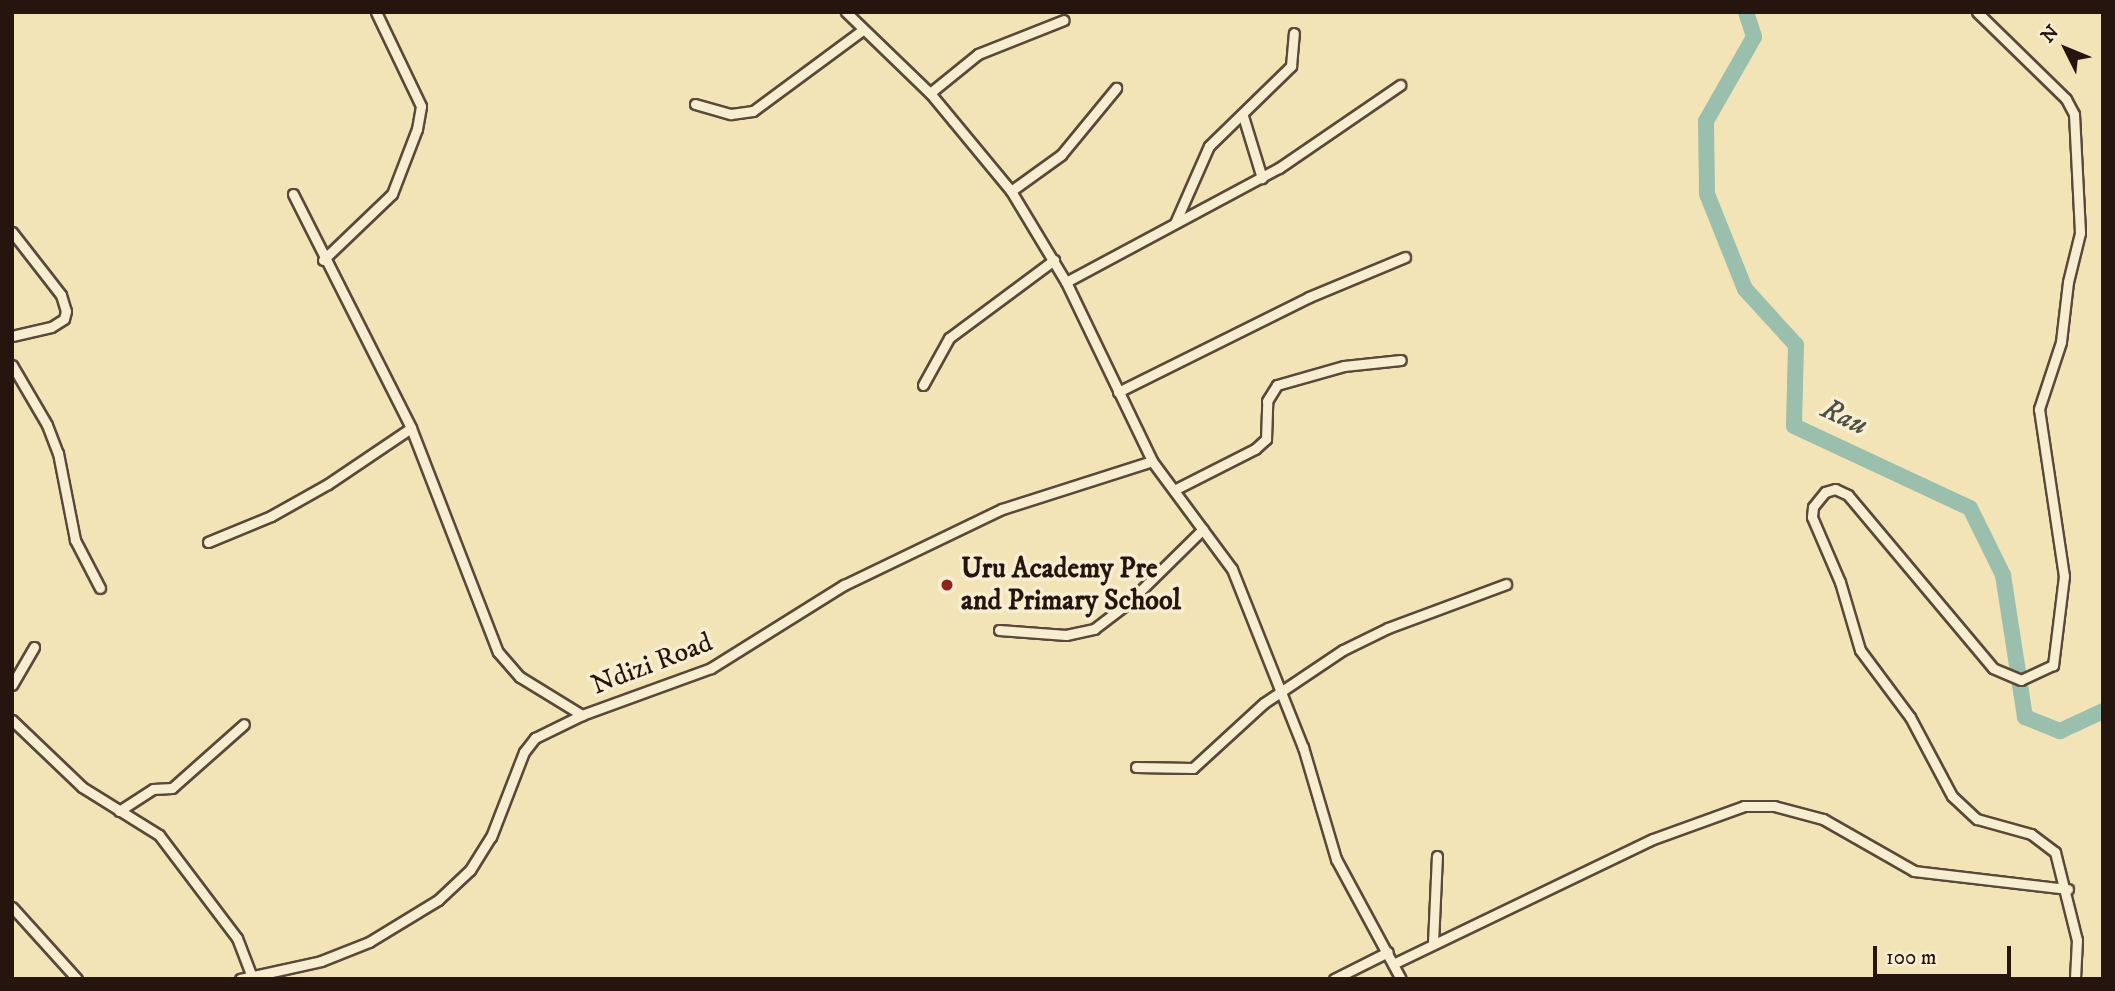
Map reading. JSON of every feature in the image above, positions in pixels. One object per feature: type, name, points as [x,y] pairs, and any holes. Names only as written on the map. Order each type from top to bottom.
[{"type":"street","points":[[323,260],[392,194],[417,129],[421,106],[376,12]]},
{"type":"street","points":[[845,12],[930,93],[1011,191],[1066,282],[1152,461],[1232,569],[1303,747],[1336,859],[1401,979]]},
{"type":"street","points":[[1977,12],[2066,99],[2074,114],[2080,233],[2068,282],[2061,342],[2039,409],[2064,576],[2053,665],[2021,680],[1993,668],[1848,495],[1835,489],[1825,492],[1813,507],[1812,517],[1840,582],[1860,650],[1910,717],[1952,796],[1977,819],[2031,834],[2050,845],[2068,889],[2077,940],[2076,979]]},
{"type":"street","points":[[930,93],[978,54],[1064,20]]},
{"type":"street","points":[[695,104],[731,114],[753,111],[862,30]]},
{"type":"street","points":[[1175,223],[1209,146],[1243,116],[1291,66],[1294,33]]},
{"type":"street","points":[[1066,282],[1262,178],[1400,85]]},
{"type":"street","points":[[1011,191],[1060,155],[1115,88]]},
{"type":"street","points":[[1243,116],[1262,178]]},
{"type":"street","points":[[293,194],[323,260],[411,428],[498,652],[520,677],[582,715]]},
{"type":"street","points":[[12,232],[61,295],[66,311],[51,327],[12,336]]},
{"type":"street","points":[[1118,392],[1309,297],[1405,257]]},
{"type":"street","points":[[923,385],[949,338],[1054,260]]},
{"type":"street","points":[[1175,489],[1255,449],[1266,439],[1267,401],[1276,385],[1344,366],[1401,360]]},
{"type":"street","points":[[12,365],[47,425],[58,453],[75,540],[100,588]]},
{"type":"street","points":[[208,542],[271,516],[327,484],[411,428]]},
{"type":"street","name":"Ndizi Road","points":[[240,979],[321,961],[369,942],[438,900],[470,870],[491,837],[530,745],[582,715],[711,668],[844,585],[993,513],[1152,461]]},
{"type":"street","points":[[999,630],[1066,635],[1094,629],[1128,603],[1203,529]]},
{"type":"street","points":[[1136,766],[1193,768],[1280,691],[1388,628],[1506,584]]},
{"type":"street","points":[[12,685],[34,647]]},
{"type":"street","points":[[12,720],[82,787],[159,835],[237,938],[258,977]]},
{"type":"street","points":[[120,811],[153,789],[172,788],[244,724]]},
{"type":"street","points":[[1393,964],[1653,839],[1744,806],[1774,806],[1823,819],[1914,871],[2068,889]]},
{"type":"street","points":[[1433,943],[1437,856]]},
{"type":"street","points":[[12,906],[77,979]]},
{"type":"street","points":[[1334,979],[1388,952]]},
{"type":"waterway","name":"Rau","points":[[1746,12],[1754,37],[1706,121],[1707,194],[1745,289],[1796,345],[1794,426],[1970,508],[2003,575],[2025,717],[2060,731],[2103,711]]},
{"type":"place","name":"Uru Academy Pre and Primary School","points":[[947,585]]}]
